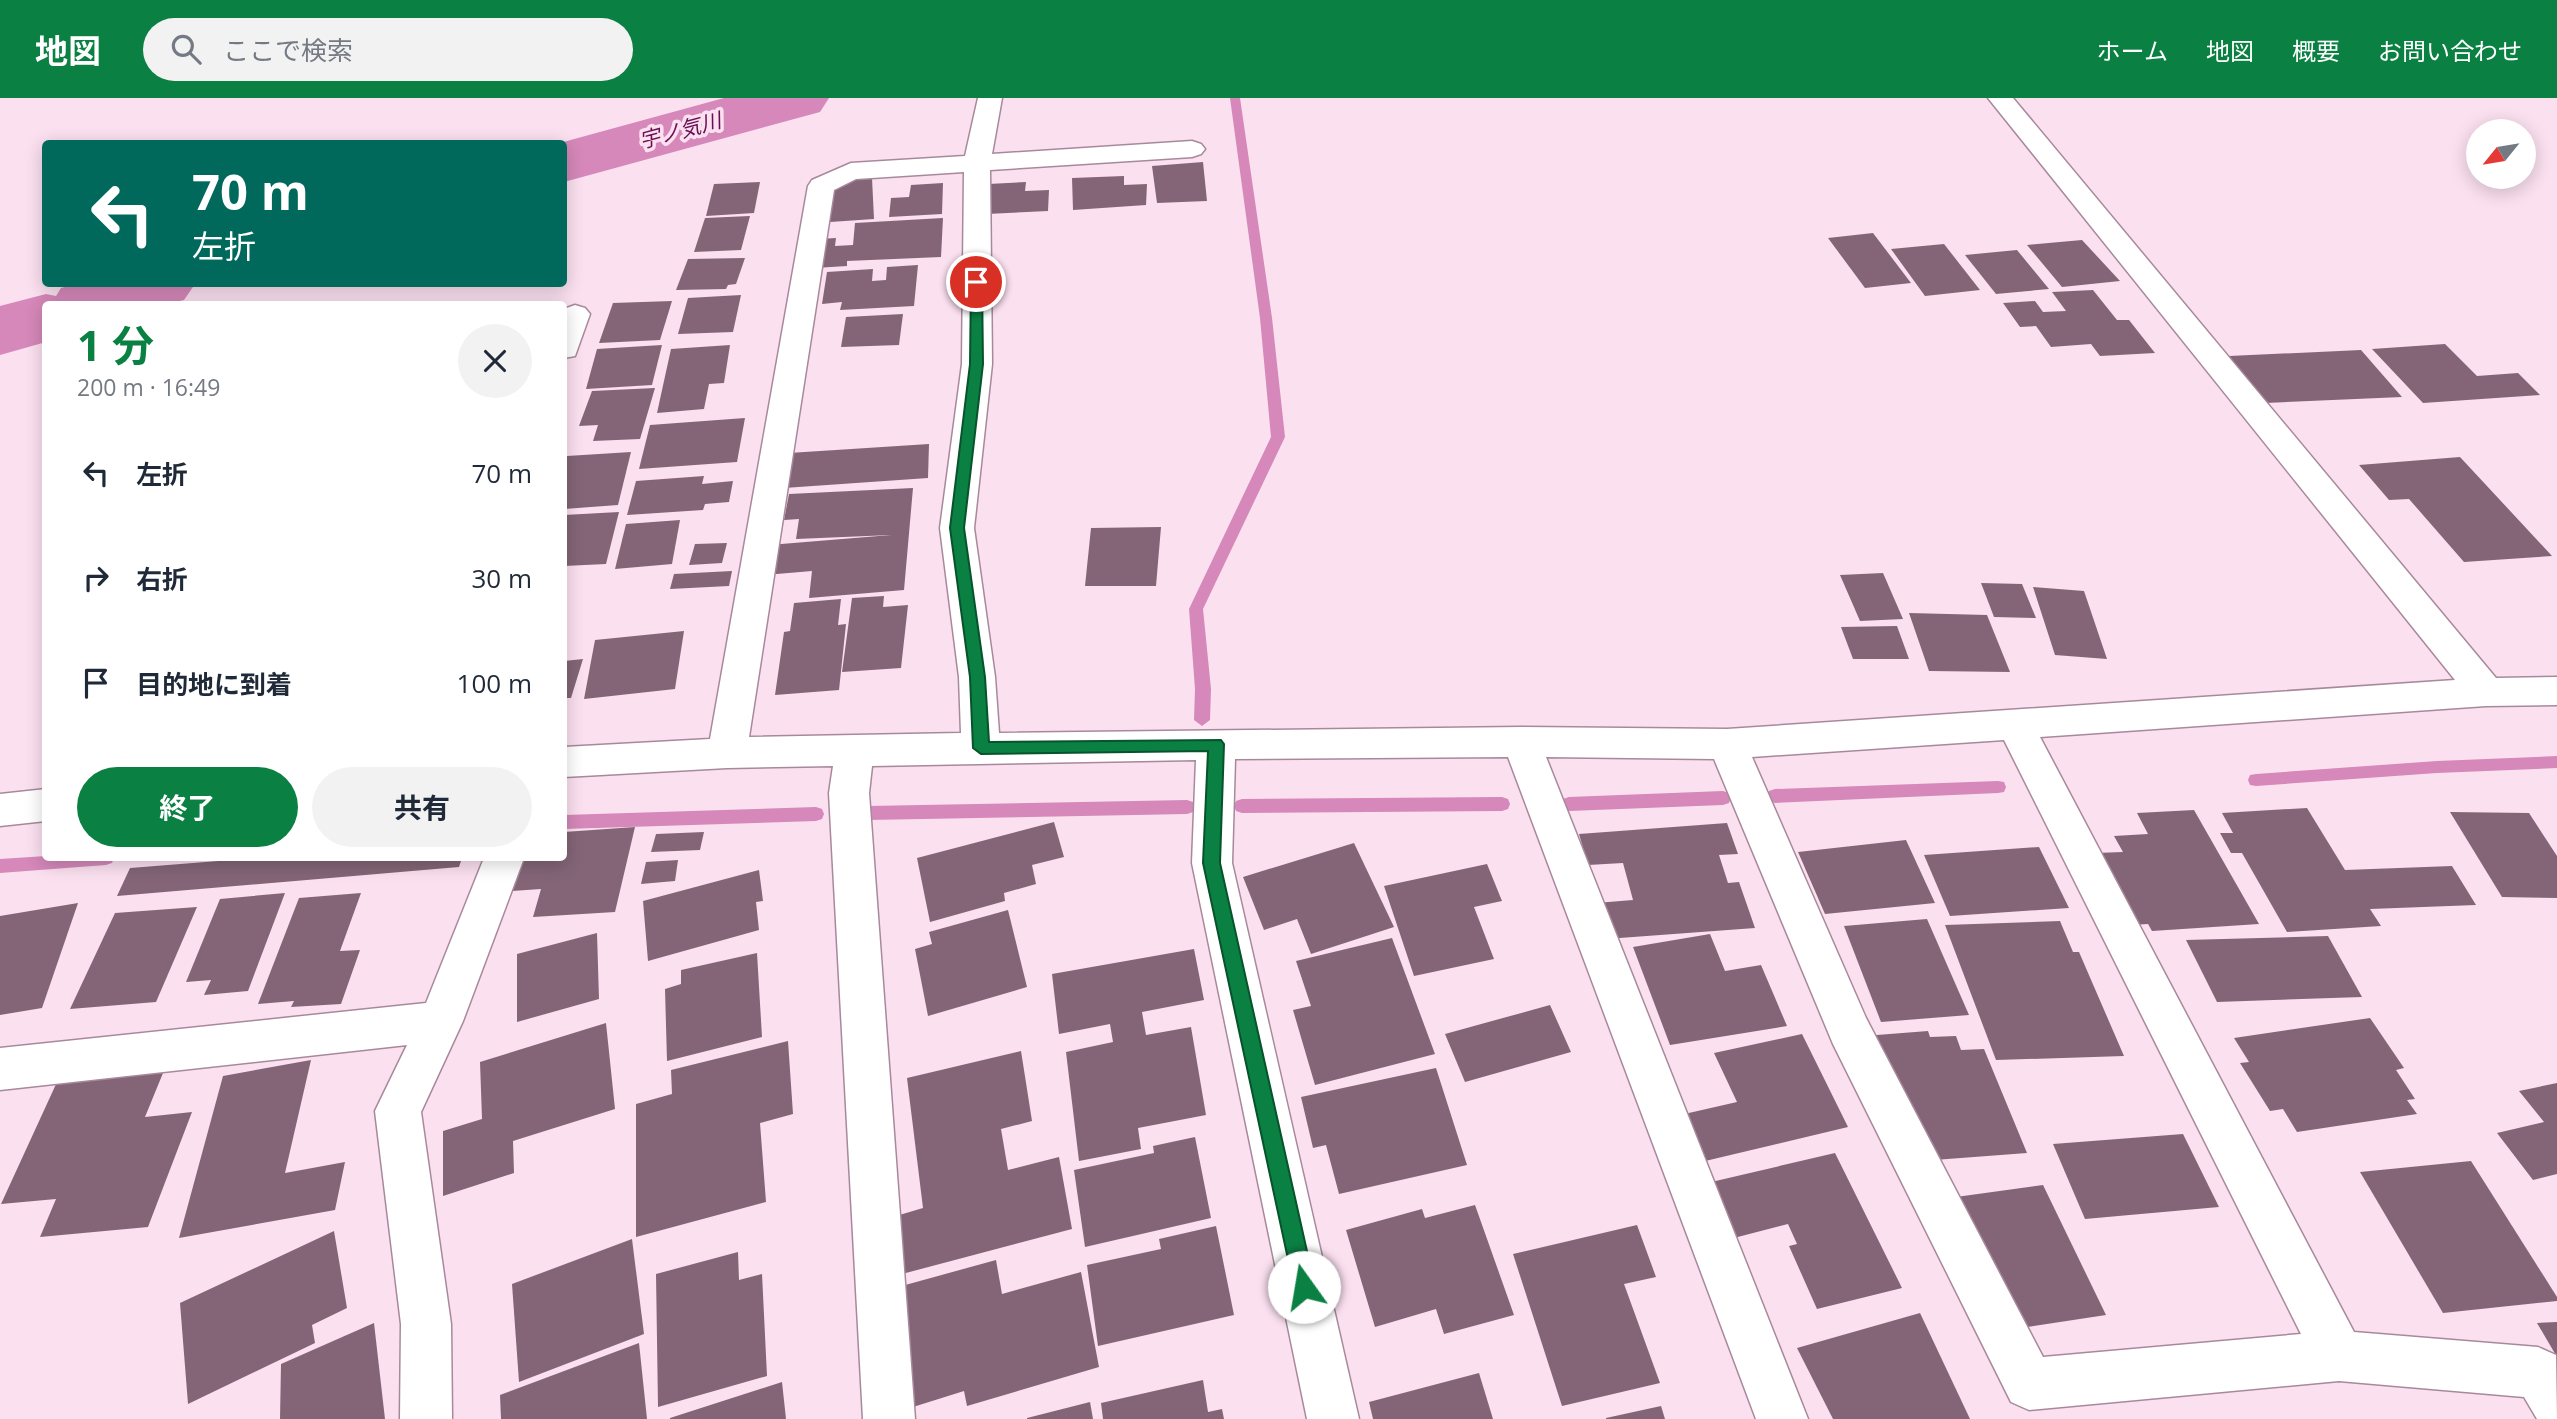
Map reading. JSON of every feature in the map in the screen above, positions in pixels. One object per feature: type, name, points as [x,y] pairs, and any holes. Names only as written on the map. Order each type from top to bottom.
[{"type":"street","points":[[981,748],[977,677],[957,528],[977,364],[977,163],[990,98]]},
{"type":"street","points":[[2000,98],[2487,692]]},
{"type":"street","points":[[727,753],[821,186],[850,172],[1192,149]]},
{"type":"street","points":[[567,339],[575,314]]},
{"type":"street","points":[[567,762],[727,753],[1216,744],[1727,744],[2487,692],[2557,691]]},
{"type":"street","points":[[2015,725],[2339,1356]]},
{"type":"street","points":[[1521,742],[1782,1419]]},
{"type":"street","points":[[1216,744],[1212,863],[1333,1419]]},
{"type":"street","points":[[1727,744],[1849,1030],[2029,1384],[2339,1356],[2538,1373],[2557,1403]]},
{"type":"street","points":[[855,750],[849,793],[889,1419]]},
{"type":"street","points":[[0,810],[42,805]]},
{"type":"street","points":[[426,1419],[425,1324],[398,1111],[441,1021],[504,861]]},
{"type":"street","points":[[0,1069],[441,1021]]},
{"type":"building","points":[[1203,162],[1207,201],[1157,203],[1152,166]]},
{"type":"building","points":[[1124,176],[1124,185],[1147,184],[1146,205],[1073,210],[1072,178]]},
{"type":"building","points":[[872,178],[874,219],[830,222],[834,181]]},
{"type":"building","points":[[760,182],[754,213],[706,216],[714,184]]},
{"type":"building","points":[[1026,182],[1025,191],[1049,190],[1048,211],[987,214],[988,184]]},
{"type":"building","points":[[943,183],[942,214],[889,217],[891,198],[909,197],[911,185]]},
{"type":"building","points":[[750,216],[741,250],[694,252],[705,218]]},
{"type":"building","points":[[943,218],[941,257],[847,261],[847,266],[815,268],[819,239],[836,238],[835,246],[853,245],[855,223]]},
{"type":"building","points":[[1873,233],[1911,283],[1865,288],[1828,238]]},
{"type":"building","points":[[2082,240],[2120,281],[2062,287],[2027,245]]},
{"type":"building","points":[[1944,244],[1980,290],[1925,296],[1891,249]]},
{"type":"building","points":[[2017,250],[2049,289],[1996,294],[1965,255]]},
{"type":"building","points":[[745,258],[736,284],[728,285],[726,289],[676,290],[688,259]]},
{"type":"building","points":[[918,265],[914,306],[840,310],[842,302],[822,304],[827,272],[873,269],[872,281],[886,280],[887,267]]},
{"type":"building","points":[[2093,290],[2117,320],[2129,320],[2155,353],[2100,356],[2091,344],[2051,347],[2036,326],[2020,327],[2003,303],[2035,301],[2043,312],[2066,311],[2052,292]]},
{"type":"building","points":[[741,295],[733,332],[678,334],[688,298]]},
{"type":"building","points":[[672,301],[660,340],[599,343],[613,303]]},
{"type":"building","points":[[903,314],[899,345],[841,347],[846,317]]},
{"type":"building","points":[[2445,344],[2477,376],[2518,373],[2540,395],[2423,403],[2372,349]]},
{"type":"building","points":[[662,345],[652,385],[586,389],[597,349]]},
{"type":"building","points":[[730,345],[724,383],[709,384],[704,409],[657,413],[671,349]]},
{"type":"building","points":[[2361,350],[2402,397],[2265,403],[2229,356]]},
{"type":"building","points":[[655,388],[640,439],[593,441],[598,425],[579,426],[592,391]]},
{"type":"building","points":[[745,418],[737,462],[639,469],[650,425]]},
{"type":"building","points":[[929,444],[928,478],[784,488],[789,453]]},
{"type":"building","points":[[631,452],[618,505],[567,509],[567,456]]},
{"type":"building","points":[[2460,457],[2552,556],[2464,562],[2409,499],[2389,500],[2359,465]]},
{"type":"building","points":[[704,476],[702,484],[733,481],[729,502],[705,504],[703,510],[627,515],[636,481]]},
{"type":"building","points":[[913,488],[904,590],[809,598],[812,571],[765,575],[769,545],[891,535],[796,539],[799,519],[784,520],[789,494]]},
{"type":"building","points":[[619,512],[606,564],[567,566],[567,515]]},
{"type":"building","points":[[680,520],[672,564],[615,569],[626,524]]},
{"type":"building","points":[[1161,527],[1156,586],[1085,586],[1091,528]]},
{"type":"building","points":[[727,543],[722,563],[689,565],[695,544]]},
{"type":"building","points":[[732,571],[729,586],[670,589],[674,574]]},
{"type":"building","points":[[1883,573],[1903,619],[1860,621],[1840,575]]},
{"type":"building","points":[[1981,583],[2022,584],[2036,618],[1994,617]]},
{"type":"building","points":[[2033,587],[2084,591],[2107,659],[2055,655]]},
{"type":"building","points":[[884,596],[883,607],[908,605],[901,668],[842,672],[852,598]]},
{"type":"building","points":[[841,599],[838,625],[846,624],[839,690],[775,695],[784,632],[790,631],[794,603]]},
{"type":"building","points":[[1909,613],[1987,615],[2010,672],[1929,671]]},
{"type":"building","points":[[1897,626],[1909,659],[1853,659],[1841,627]]},
{"type":"building","points":[[684,631],[675,689],[584,699],[595,640]]},
{"type":"building","points":[[583,659],[571,698],[567,698],[567,661]]},
{"type":"building","points":[[2307,808],[2345,870],[2452,866],[2476,905],[2370,909],[2381,926],[2287,932],[2242,853],[2231,853],[2220,833],[2233,833],[2222,813]]},
{"type":"building","points":[[2194,810],[2259,924],[2152,931],[2148,924],[2132,925],[2096,853],[2123,852],[2114,836],[2148,834],[2137,813]]},
{"type":"building","points":[[2450,812],[2529,813],[2557,856],[2557,898],[2502,897]]},
{"type":"building","points":[[1054,822],[1064,857],[1032,865],[1036,884],[1004,893],[1005,901],[930,922],[917,858]]},
{"type":"building","points":[[1727,823],[1738,854],[1719,855],[1728,883],[1739,882],[1755,928],[1606,939],[1596,903],[1633,900],[1623,863],[1588,865],[1579,834]]},
{"type":"building","points":[[635,827],[615,912],[533,917],[541,889],[512,891],[521,861],[567,861],[567,832]]},
{"type":"building","points":[[704,832],[700,850],[651,852],[656,834]]},
{"type":"building","points":[[1906,840],[1935,903],[1825,914],[1798,852]]},
{"type":"building","points":[[1354,843],[1394,927],[1311,954],[1297,919],[1264,930],[1243,877]]},
{"type":"building","points":[[2039,847],[2069,908],[1950,916],[1924,855]]},
{"type":"building","points":[[678,860],[675,881],[641,884],[646,862]]},
{"type":"building","points":[[219,861],[461,861],[459,867],[117,896],[130,868]]},
{"type":"building","points":[[1487,864],[1502,901],[1474,907],[1494,959],[1414,976],[1384,886]]},
{"type":"building","points":[[759,870],[763,901],[756,902],[759,930],[648,961],[643,901]]},
{"type":"building","points":[[285,893],[248,991],[204,995],[211,980],[186,982],[220,899]]},
{"type":"building","points":[[361,893],[340,951],[360,950],[341,1004],[291,1007],[294,1001],[258,1004],[299,898]]},
{"type":"building","points":[[78,903],[42,1008],[0,1015],[0,916]]},
{"type":"building","points":[[197,907],[156,1002],[70,1009],[115,913]]},
{"type":"building","points":[[1008,910],[1027,987],[928,1016],[915,949],[932,944],[929,932]]},
{"type":"building","points":[[1927,919],[1969,1015],[1881,1022],[1844,926]]},
{"type":"building","points":[[2060,921],[2073,952],[2079,952],[2124,1056],[1996,1060],[1945,925]]},
{"type":"building","points":[[597,933],[599,999],[517,1022],[517,954]]},
{"type":"building","points":[[1710,934],[1725,971],[1761,965],[1787,1026],[1670,1045],[1633,947]]},
{"type":"building","points":[[2328,936],[2362,997],[2217,1002],[2186,940]]},
{"type":"building","points":[[1392,938],[1435,1054],[1315,1085],[1293,1010],[1311,1006],[1296,961]]},
{"type":"building","points":[[1194,949],[1204,1000],[1142,1012],[1146,1035],[1191,1027],[1206,1115],[1138,1128],[1141,1149],[1079,1161],[1066,1052],[1113,1042],[1110,1024],[1059,1034],[1052,974]]},
{"type":"building","points":[[757,953],[762,1037],[667,1061],[665,989],[681,984],[681,970]]},
{"type":"building","points":[[1550,1005],[1571,1052],[1465,1082],[1445,1034]]},
{"type":"building","points":[[2370,1018],[2404,1068],[2396,1070],[2415,1099],[2407,1100],[2417,1114],[2297,1132],[2283,1109],[2270,1111],[2240,1063],[2249,1062],[2234,1038]]},
{"type":"building","points":[[606,1023],[615,1109],[513,1141],[514,1173],[443,1196],[443,1131],[482,1119],[480,1062]]},
{"type":"building","points":[[1928,1031],[1930,1037],[1956,1036],[1961,1050],[1984,1049],[2027,1153],[1921,1161],[1864,1036]]},
{"type":"building","points":[[1802,1034],[1848,1127],[1701,1162],[1680,1115],[1737,1102],[1714,1053]]},
{"type":"building","points":[[788,1041],[793,1114],[760,1123],[766,1202],[636,1237],[636,1104],[672,1094],[671,1070]]},
{"type":"building","points":[[1021,1051],[1032,1121],[1001,1129],[1008,1170],[1059,1157],[1072,1229],[902,1274],[896,1216],[923,1208],[907,1078]]},
{"type":"building","points":[[311,1060],[285,1173],[345,1162],[335,1210],[179,1238],[223,1076]]},
{"type":"building","points":[[1436,1068],[1467,1165],[1339,1194],[1326,1145],[1313,1148],[1301,1097]]},
{"type":"building","points":[[163,1073],[145,1117],[192,1112],[148,1227],[40,1237],[56,1199],[1,1204],[57,1082]]},
{"type":"building","points":[[2557,1083],[2557,1174],[2533,1180],[2497,1133],[2544,1122],[2519,1091]]},
{"type":"building","points":[[2183,1134],[2219,1207],[2085,1219],[2053,1144]]},
{"type":"building","points":[[1195,1137],[1211,1218],[1085,1247],[1074,1170],[1154,1153],[1153,1146]]},
{"type":"building","points":[[1835,1153],[1902,1288],[1817,1309],[1789,1246],[1797,1244],[1788,1224],[1730,1239],[1707,1183]]},
{"type":"building","points":[[2471,1161],[2557,1301],[2443,1313],[2360,1172]]},
{"type":"building","points":[[2043,1185],[2106,1315],[2014,1329],[1956,1197]]},
{"type":"building","points":[[1475,1205],[1514,1315],[1444,1334],[1436,1309],[1375,1327],[1346,1230],[1422,1209],[1425,1218]]},
{"type":"building","points":[[1637,1225],[1656,1277],[1624,1284],[1660,1383],[1562,1406],[1513,1254]]},
{"type":"building","points":[[1216,1226],[1234,1315],[1098,1346],[1087,1265],[1161,1249],[1159,1239]]},
{"type":"building","points":[[334,1231],[347,1308],[312,1325],[315,1343],[188,1404],[180,1303]]},
{"type":"building","points":[[632,1239],[644,1334],[519,1382],[512,1284]]},
{"type":"building","points":[[738,1252],[739,1280],[762,1274],[767,1376],[658,1407],[656,1274]]},
{"type":"building","points":[[996,1260],[1002,1294],[1081,1272],[1099,1367],[967,1406],[964,1391],[913,1407],[898,1287]]},
{"type":"building","points":[[1920,1313],[1970,1419],[1833,1419],[1797,1348]]},
{"type":"building","points":[[2557,1322],[2557,1357],[2537,1323]]},
{"type":"building","points":[[374,1323],[385,1419],[280,1419],[281,1364]]},
{"type":"building","points":[[639,1343],[647,1419],[501,1419],[500,1395]]},
{"type":"building","points":[[1479,1373],[1493,1419],[1373,1419],[1369,1402]]},
{"type":"building","points":[[1203,1380],[1208,1412],[1222,1409],[1224,1419],[1103,1419],[1101,1403]]},
{"type":"building","points":[[782,1382],[786,1419],[670,1419],[670,1418]]},
{"type":"building","points":[[1090,1402],[1093,1419],[1027,1419],[1027,1418]]},
{"type":"building","points":[[1661,1406],[1665,1419],[1606,1419],[1606,1418]]},
{"type":"waterway","name":"宇ノ気川","points":[[567,161],[797,98]]},
{"type":"waterway","points":[[1202,720],[1203,689],[1196,609],[1278,437],[1266,318],[1235,98]]},
{"type":"waterway","name":"宇ノ気川","points":[[98,301],[148,287]]},
{"type":"waterway","name":"宇ノ気川","points":[[0,331],[42,318]]},
{"type":"waterway","points":[[2256,780],[2437,767],[2557,762]]},
{"type":"waterway","points":[[1775,796],[1998,787]]},
{"type":"waterway","points":[[1569,804],[1723,798]]},
{"type":"waterway","points":[[1242,806],[1502,804]]},
{"type":"waterway","points":[[868,813],[1187,807]]},
{"type":"waterway","points":[[567,822],[816,814]]},
{"type":"waterway","points":[[0,866],[66,861]]},
{"type":"route","points":[[976,282],[977,364],[957,528],[977,677],[981,748],[1216,744],[1212,863],[1304,1287]]}]
